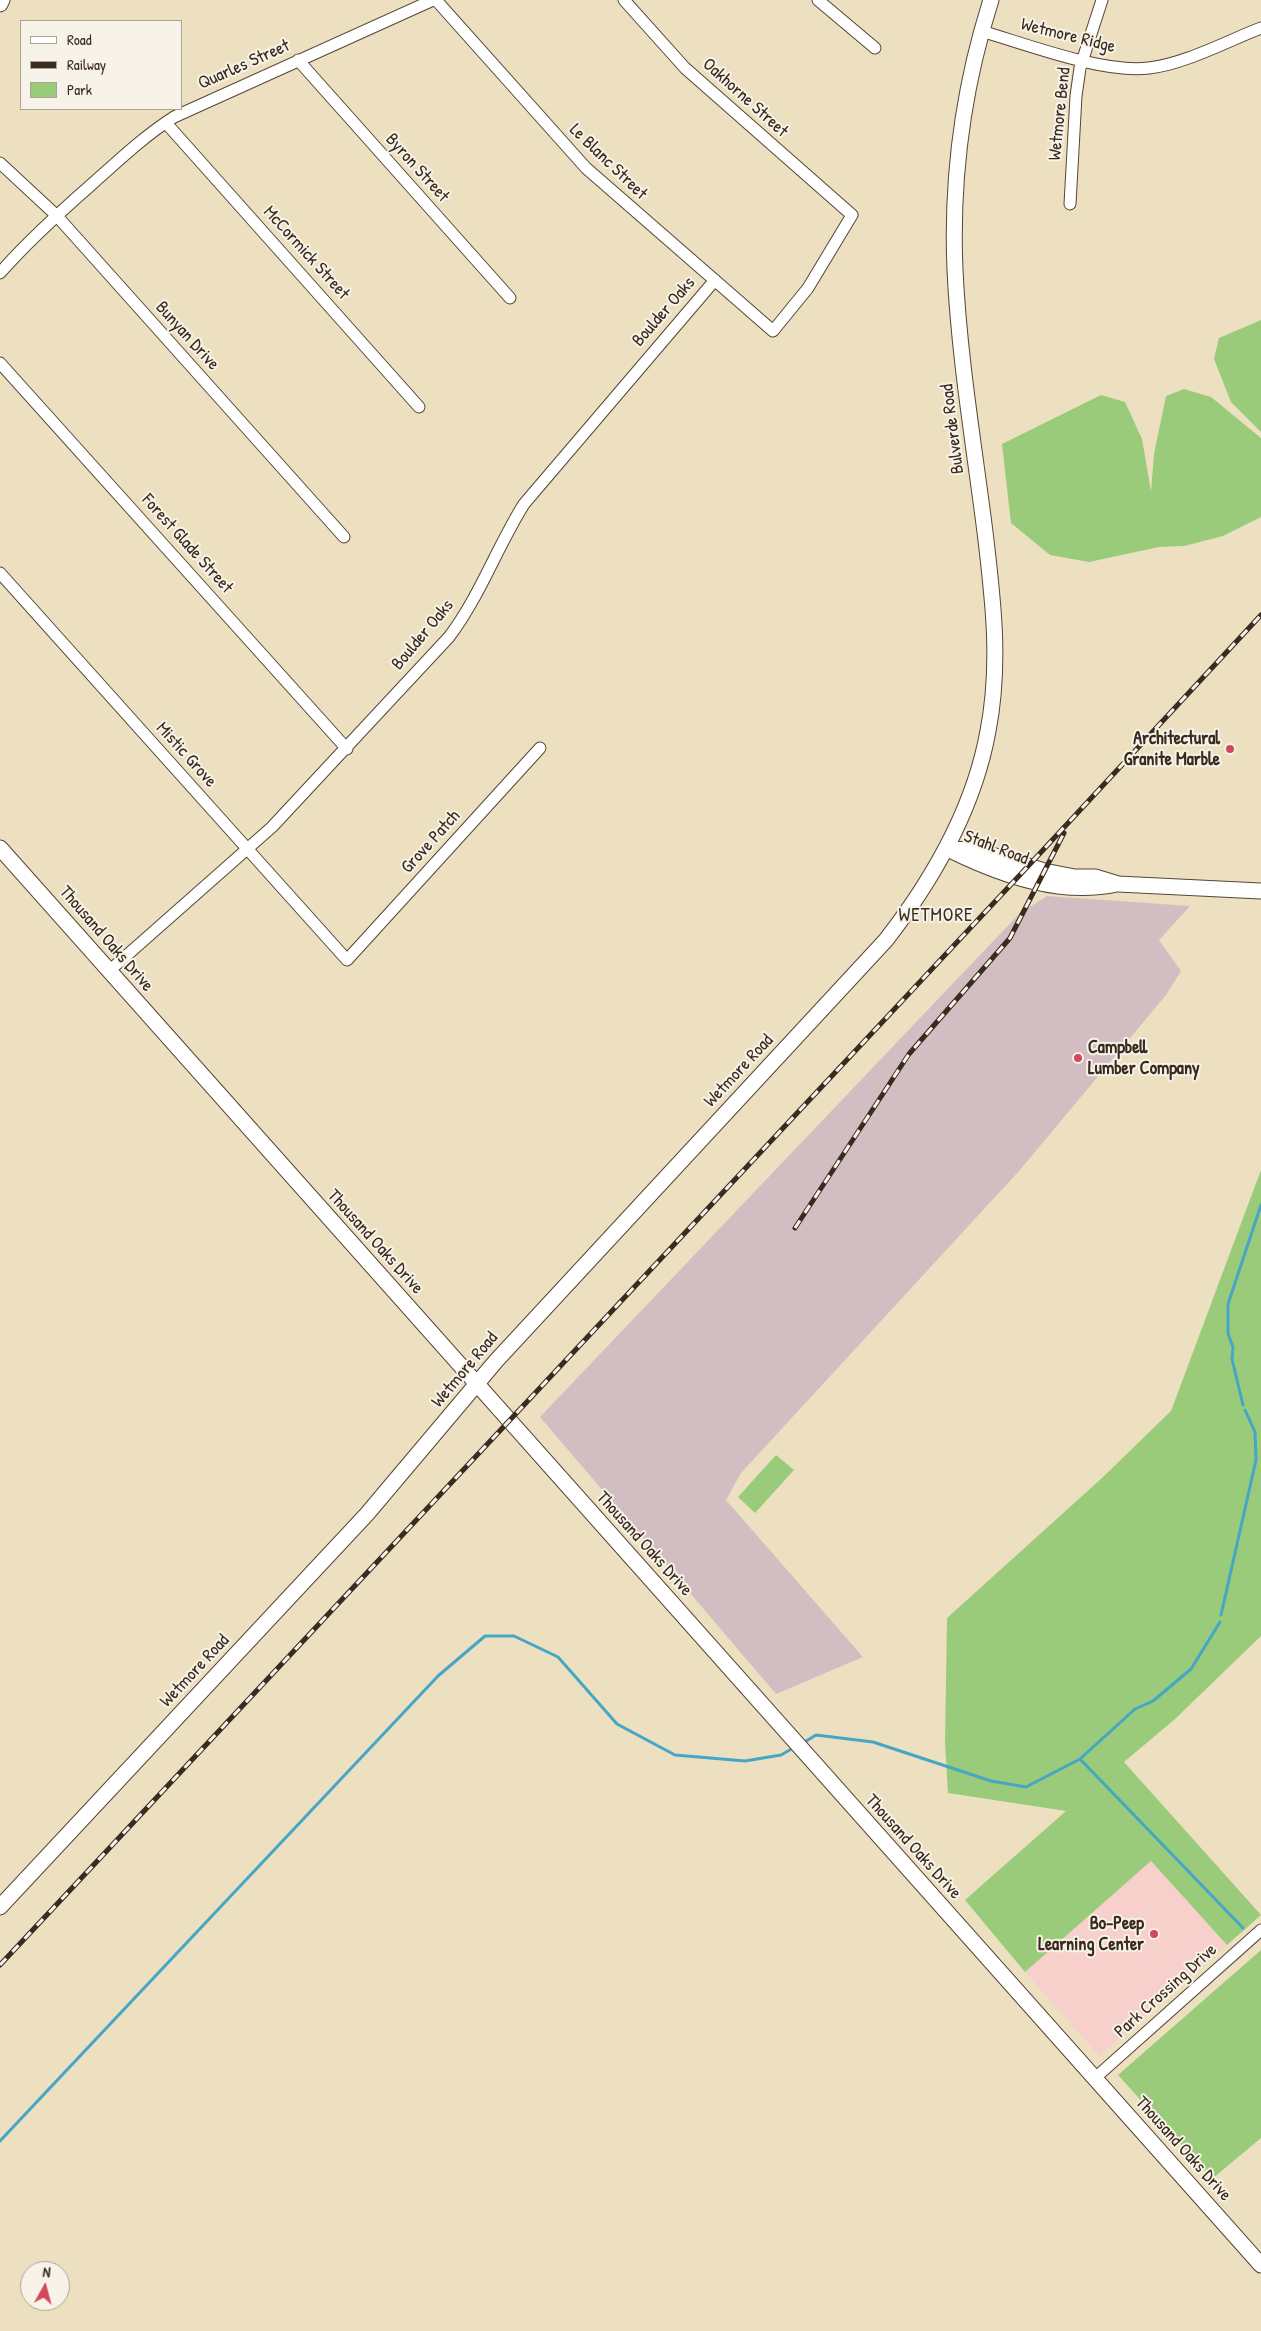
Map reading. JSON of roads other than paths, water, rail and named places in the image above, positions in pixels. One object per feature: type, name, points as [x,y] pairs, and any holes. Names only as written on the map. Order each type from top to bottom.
[{"type":"main road","points":[[0,4],[2,0]]},
{"type":"main road","name":"Bulverde Road","points":[[946,849],[966,809],[982,760],[988,731],[996,653],[993,602],[958,314],[955,269],[954,192],[959,139],[981,31],[991,0]]},
{"type":"main road","name":"Thousand Oaks Drive","points":[[0,848],[1261,2265]]},
{"type":"main road","name":"Stahl Road","points":[[946,849],[980,865],[1039,883],[1092,890],[1118,884],[1261,891]]},
{"type":"main road","name":"Wetmore Road","points":[[0,1907],[367,1514],[432,1439],[476,1383],[886,940],[919,896],[946,849]]},
{"type":"street","name":"Quarles Street","points":[[0,273],[25,244],[141,140],[166,122],[298,60],[434,0]]},
{"type":"street","name":"Le Blanc Street","points":[[434,0],[586,168],[772,331]]},
{"type":"street","name":"Oakhorne Street","points":[[624,0],[685,68],[852,215],[808,288],[772,331]]},
{"type":"street","points":[[818,0],[875,48]]},
{"type":"street","name":"Wetmore Bend","points":[[1070,204],[1076,96],[1083,60],[1102,0]]},
{"type":"street","name":"Wetmore Ridge","points":[[981,31],[1083,60],[1111,66],[1150,68],[1189,56],[1261,28]]},
{"type":"street","name":"Byron Street","points":[[298,60],[510,298]]},
{"type":"street","name":"McCormick Street","points":[[166,122],[419,407]]},
{"type":"street","name":"Bunyan Drive","points":[[0,163],[56,216],[344,537]]},
{"type":"street","name":"Boulder Oaks","points":[[109,971],[247,850],[347,749],[462,620],[504,536],[524,504],[547,474],[715,280]]},
{"type":"street","name":"Forest Glade Street","points":[[0,363],[347,749]]},
{"type":"street","name":"Mistic Grove","points":[[0,573],[347,960]]},
{"type":"street","name":"Grove Patch","points":[[347,960],[540,748]]},
{"type":"street","name":"Park Crossing Drive","points":[[1095,2078],[1261,1930]]},
{"type":"waterway","points":[[1243,1405],[1232,1359],[1233,1347],[1228,1334],[1228,1304],[1261,1205]]},
{"type":"waterway","points":[[1221,1615],[1256,1460],[1255,1432],[1245,1410]]},
{"type":"waterway","points":[[803,1743],[816,1735],[873,1742],[991,1781],[1026,1787],[1080,1759],[1135,1709],[1153,1701],[1191,1669],[1220,1622]]},
{"type":"waterway","points":[[0,2141],[438,1676],[485,1636],[514,1636],[558,1657],[617,1724],[675,1755],[745,1761],[781,1755],[795,1747]]},
{"type":"waterway","points":[[1080,1759],[1243,1928]]},
{"type":"railway","points":[[0,1965],[1261,615]]},
{"type":"railway","points":[[795,1228],[909,1054],[1010,938],[1064,833]]},
{"type":"place","name":"Architectural Granite Marble","points":[[1230,749]]},
{"type":"place","name":"Campbell Lumber Company","points":[[1078,1058]]},
{"type":"place","name":"Bo-Peep Learning Center","points":[[1154,1934]]},
{"type":"district","name":"WETMORE","points":[[936,916]]}]
